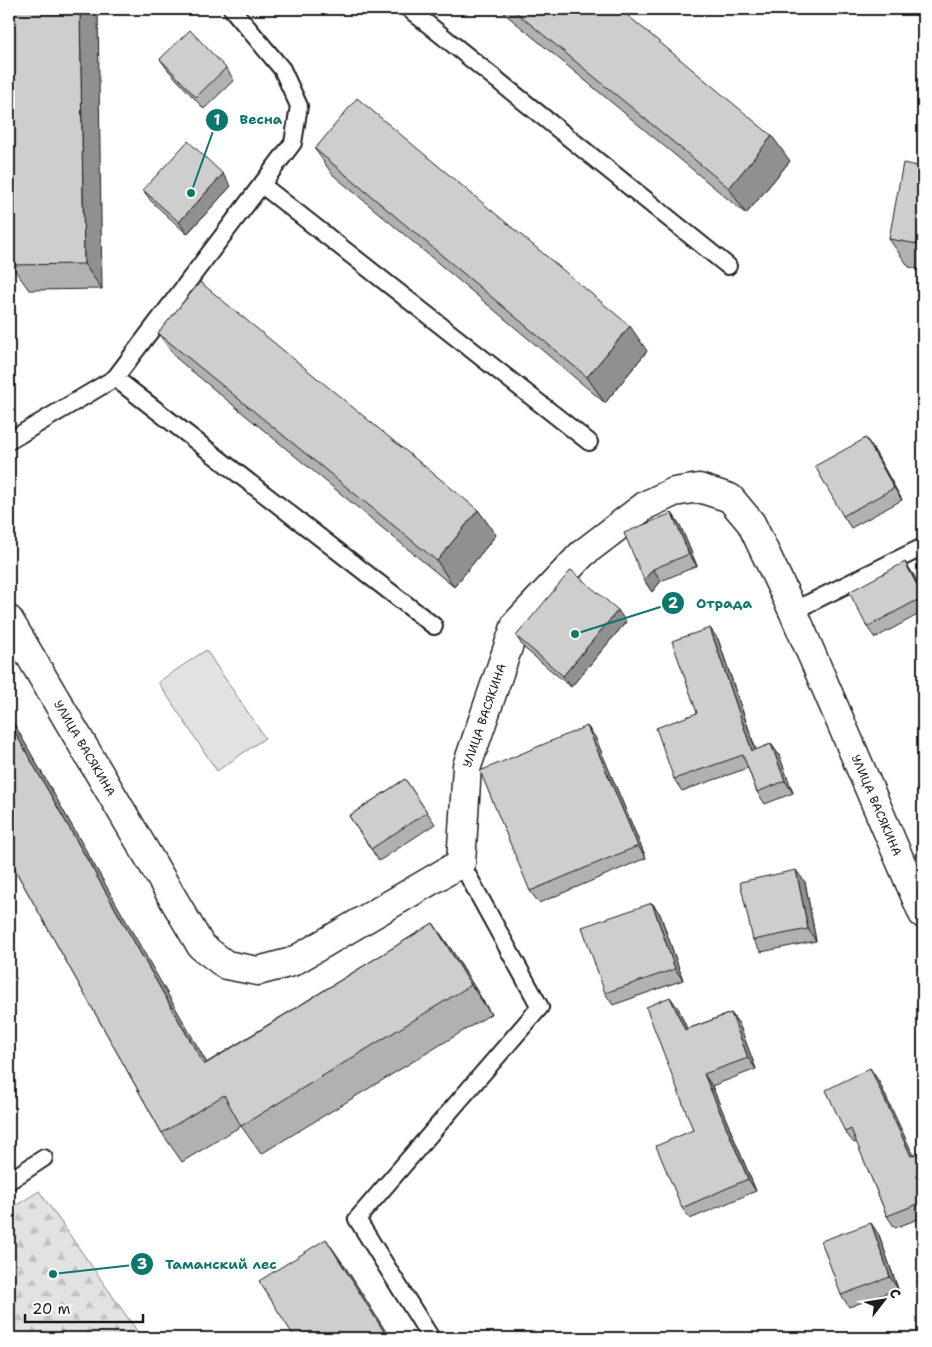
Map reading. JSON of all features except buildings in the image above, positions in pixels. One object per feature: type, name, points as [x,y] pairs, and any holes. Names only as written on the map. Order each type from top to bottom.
[{"type":"street","name":"УЛИЦА ВАСЯКИНА","points":[[9,620],[201,946],[226,965],[258,971],[292,962],[461,863],[467,766],[516,624],[582,554],[646,504],[674,492],[699,488],[730,498],[751,523],[793,611],[923,914]]},
{"type":"lane","points":[[9,441],[115,378],[293,143],[299,106],[282,69],[232,9]]},
{"type":"lane","points":[[409,9],[728,266]]},
{"type":"lane","points":[[262,185],[589,442]]},
{"type":"lane","points":[[115,378],[434,626]]},
{"type":"lane","points":[[793,611],[923,547]]},
{"type":"lane","points":[[432,1338],[357,1219],[540,1007],[461,863]]},
{"type":"lane","points":[[9,1181],[44,1158]]},
{"type":"green space","points":[[206,650],[265,738],[217,771],[158,682]]},
{"type":"green space","points":[[39,1191],[142,1338],[9,1338],[9,1210]]},
{"type":"place","name":"Весна","points":[[191,193]]},
{"type":"place","name":"Отрада","points":[[575,634]]},
{"type":"place","name":"Таманский лес","points":[[53,1274]]}]
